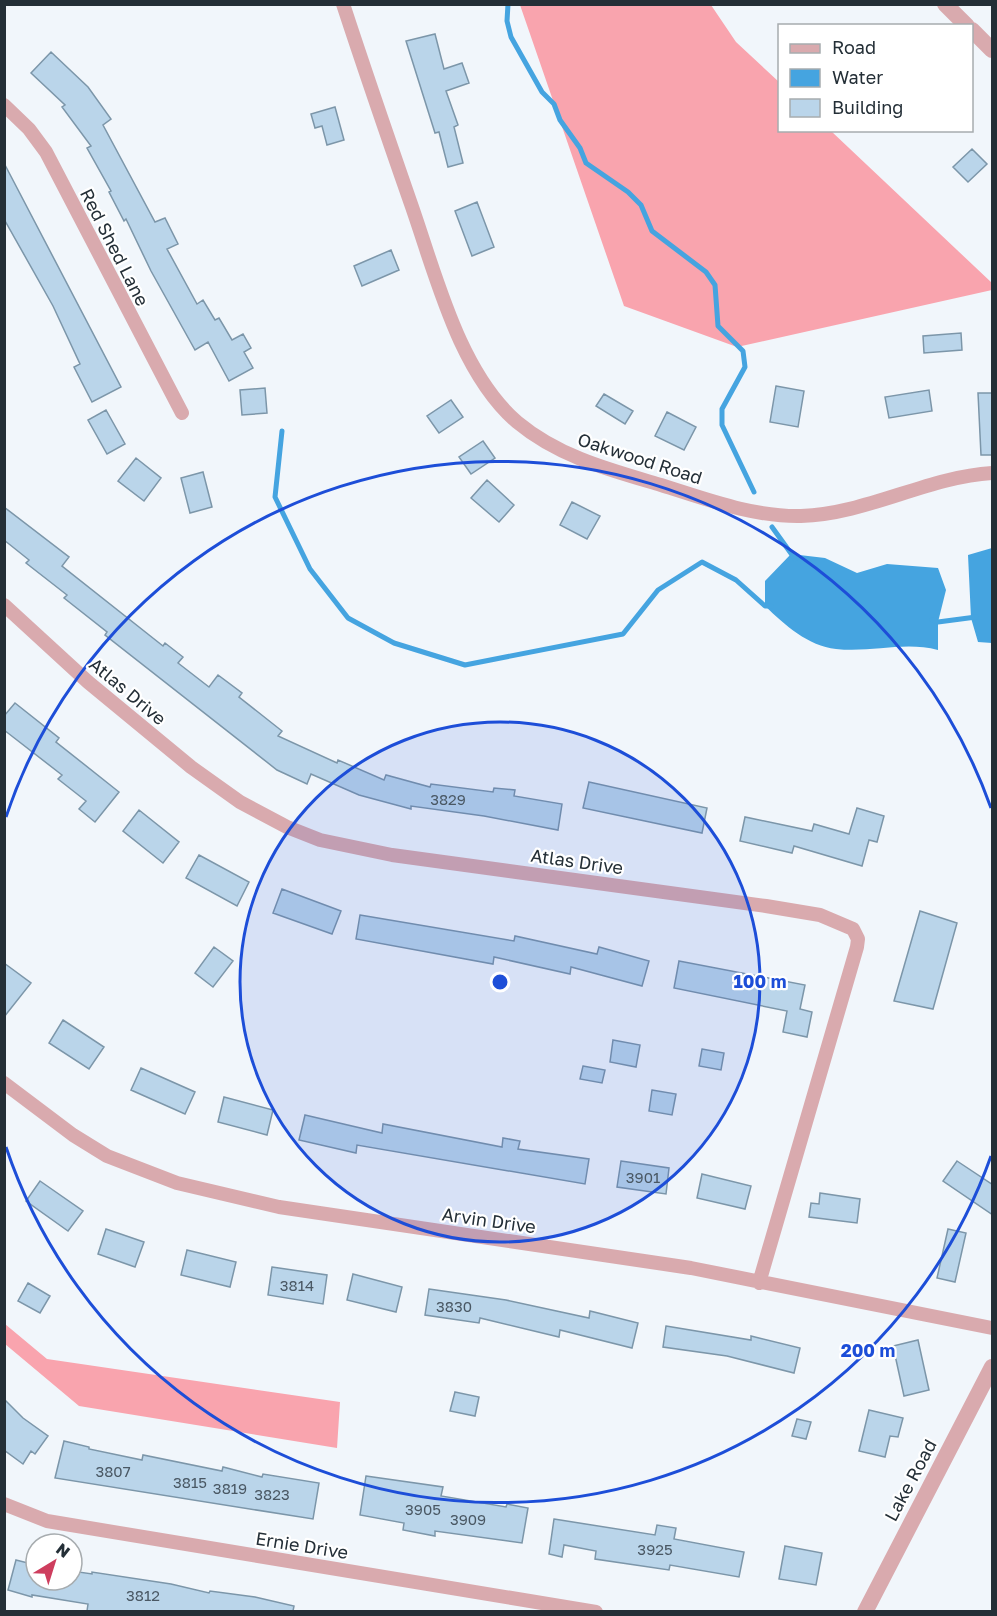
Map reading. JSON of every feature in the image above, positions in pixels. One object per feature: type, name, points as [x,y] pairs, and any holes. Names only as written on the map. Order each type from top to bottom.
[{"type":"street","name":"Oakwood Road","points":[[343,4],[444,298],[467,354],[484,384],[502,406],[538,438],[593,464],[726,505],[798,516],[832,513],[955,478],[993,472]]},
{"type":"street","points":[[945,4],[965,24]]},
{"type":"street","points":[[973,31],[993,50]]},
{"type":"street","name":"Red Shed Lane","points":[[4,105],[29,129],[46,152],[182,414]]},
{"type":"street","name":"Atlas Drive","points":[[4,605],[88,682],[191,767],[254,811],[309,836],[392,855],[766,906],[832,919],[853,929],[858,939],[857,947],[759,1282]]},
{"type":"street","name":"Arvin Drive","points":[[4,1083],[74,1135],[107,1156],[177,1183],[279,1207],[690,1268],[993,1328]]},
{"type":"street","name":"Lake Road","points":[[865,1611],[993,1367]]},
{"type":"street","name":"Ernie Drive","points":[[4,1504],[47,1521],[596,1611]]},
{"type":"shaded area","points":[[520,5],[711,5],[736,42],[778,81],[778,132],[832,132],[992,283],[992,290],[737,347],[624,306]]},
{"type":"shaded area","points":[[5,1324],[47,1359],[340,1402],[337,1448],[79,1406],[5,1344]]},
{"type":"water","points":[[992,548],[992,643],[978,642],[971,618],[968,555]]},
{"type":"water","points":[[791,554],[825,558],[857,573],[887,564],[938,568],[946,590],[938,622],[938,650],[913,647],[836,649],[816,644],[798,634],[765,606],[765,581]]},
{"type":"building","points":[[435,34],[444,69],[462,63],[469,83],[446,91],[458,125],[454,127],[463,163],[448,167],[439,132],[435,133],[406,41]]},
{"type":"building","points":[[51,52],[88,87],[111,119],[103,125],[155,222],[165,218],[178,244],[167,249],[197,304],[203,300],[215,320],[219,318],[232,340],[243,334],[251,348],[244,352],[253,368],[229,381],[208,342],[195,350],[151,271],[126,219],[124,221],[109,192],[111,191],[87,148],[91,146],[62,107],[65,105],[31,73]]},
{"type":"building","points":[[335,107],[344,140],[327,145],[322,126],[315,128],[311,114]]},
{"type":"building","points":[[972,149],[987,164],[968,182],[953,167]]},
{"type":"building","points":[[4,163],[121,387],[92,402],[74,367],[80,364],[53,306],[4,219]]},
{"type":"building","points":[[477,202],[494,247],[472,256],[455,211]]},
{"type":"building","points":[[391,250],[399,270],[362,286],[354,266]]},
{"type":"building","points":[[961,333],[962,350],[924,353],[923,336]]},
{"type":"building","points":[[776,386],[804,391],[798,427],[770,422]]},
{"type":"building","points":[[265,388],[267,413],[242,415],[240,390]]},
{"type":"building","points":[[929,390],[932,411],[889,418],[885,397]]},
{"type":"building","points":[[978,393],[993,393],[993,455],[981,455]]},
{"type":"building","points":[[604,394],[633,411],[625,424],[596,406]]},
{"type":"building","points":[[451,400],[463,417],[439,433],[427,416]]},
{"type":"building","points":[[106,410],[125,444],[107,454],[88,420]]},
{"type":"building","points":[[667,412],[696,427],[684,450],[655,436]]},
{"type":"building","points":[[483,441],[495,458],[471,474],[459,457]]},
{"type":"building","points":[[136,458],[161,478],[144,501],[118,481]]},
{"type":"building","points":[[203,472],[212,507],[190,513],[181,478]]},
{"type":"building","points":[[487,480],[514,505],[499,522],[471,498]]},
{"type":"building","points":[[572,502],[600,516],[587,539],[560,525]]},
{"type":"building","points":[[4,507],[69,557],[62,566],[163,646],[165,643],[183,657],[178,663],[209,687],[218,675],[242,693],[239,697],[282,731],[278,736],[337,763],[338,760],[384,780],[386,775],[430,787],[431,784],[493,792],[494,788],[515,790],[514,796],[562,804],[558,830],[484,816],[411,806],[411,809],[359,795],[311,774],[307,784],[277,770],[105,635],[107,632],[64,598],[67,595],[26,563],[29,560],[4,540]]},
{"type":"building","points":[[15,703],[59,738],[56,742],[119,792],[95,822],[79,809],[86,801],[58,779],[62,775],[4,730],[4,716]]},
{"type":"building","points":[[589,782],[707,808],[702,833],[583,808]]},
{"type":"building","points":[[857,808],[884,816],[877,842],[869,840],[862,866],[794,846],[792,853],[740,841],[745,817],[812,831],[814,824],[849,834]]},
{"type":"building","points":[[139,810],[179,842],[163,863],[123,831]]},
{"type":"building","points":[[199,855],[249,882],[237,906],[186,878]]},
{"type":"building","points":[[282,889],[341,911],[332,934],[273,913]]},
{"type":"building","points":[[920,911],[957,923],[933,1009],[894,1001]]},
{"type":"building","points":[[360,915],[514,941],[515,936],[597,954],[599,947],[649,961],[642,986],[571,967],[570,974],[494,957],[493,964],[356,939]]},
{"type":"building","points":[[214,947],[233,961],[213,987],[195,973]]},
{"type":"building","points":[[679,961],[805,985],[800,1009],[812,1012],[807,1037],[783,1032],[787,1011],[674,988]]},
{"type":"building","points":[[4,963],[31,983],[4,1017]]},
{"type":"building","points":[[63,1020],[104,1047],[89,1069],[49,1043]]},
{"type":"building","points":[[613,1040],[640,1045],[636,1067],[610,1062]]},
{"type":"building","points":[[702,1049],[724,1053],[721,1070],[699,1066]]},
{"type":"building","points":[[583,1066],[605,1070],[602,1083],[580,1079]]},
{"type":"building","points":[[141,1068],[195,1092],[185,1114],[131,1090]]},
{"type":"building","points":[[652,1090],[676,1094],[672,1115],[649,1111]]},
{"type":"building","points":[[224,1097],[273,1110],[267,1135],[218,1122]]},
{"type":"building","points":[[305,1115],[382,1133],[383,1124],[502,1147],[503,1138],[520,1141],[518,1149],[589,1159],[585,1184],[357,1145],[356,1153],[299,1140]]},
{"type":"building","points":[[621,1161],[669,1168],[666,1194],[617,1187]]},
{"type":"building","points":[[957,1161],[993,1185],[993,1215],[943,1181]]},
{"type":"building","points":[[702,1174],[751,1186],[745,1209],[697,1198]]},
{"type":"building","points":[[40,1181],[83,1211],[68,1231],[26,1201]]},
{"type":"building","points":[[820,1193],[860,1199],[857,1223],[809,1217],[811,1203],[819,1204]]},
{"type":"building","points":[[106,1229],[144,1242],[135,1267],[98,1254]]},
{"type":"building","points":[[948,1229],[966,1233],[955,1282],[937,1278]]},
{"type":"building","points":[[187,1250],[236,1262],[230,1287],[181,1275]]},
{"type":"building","points":[[272,1267],[327,1275],[323,1304],[268,1295]]},
{"type":"building","points":[[353,1274],[402,1287],[396,1312],[347,1300]]},
{"type":"building","points":[[28,1283],[50,1296],[40,1313],[18,1301]]},
{"type":"building","points":[[429,1289],[506,1300],[589,1318],[590,1311],[638,1323],[632,1348],[560,1330],[559,1337],[480,1318],[479,1323],[425,1315]]},
{"type":"building","points":[[666,1326],[751,1340],[751,1336],[800,1348],[794,1373],[727,1356],[663,1347]]},
{"type":"building","points":[[918,1340],[929,1390],[904,1396],[893,1346]]},
{"type":"building","points":[[455,1392],[479,1397],[475,1416],[450,1411]]},
{"type":"building","points":[[4,1399],[23,1418],[48,1436],[35,1454],[31,1451],[23,1464],[4,1450]]},
{"type":"building","points":[[869,1410],[903,1418],[898,1437],[890,1436],[885,1457],[859,1451]]},
{"type":"building","points":[[797,1419],[811,1422],[806,1439],[792,1436]]},
{"type":"building","points":[[64,1441],[89,1447],[89,1449],[142,1460],[143,1455],[222,1471],[223,1467],[262,1477],[263,1474],[319,1483],[313,1519],[55,1478]]},
{"type":"building","points":[[366,1476],[443,1487],[441,1496],[506,1507],[507,1504],[528,1508],[522,1543],[435,1531],[435,1536],[403,1530],[404,1523],[360,1515]]},
{"type":"building","points":[[554,1519],[655,1535],[657,1525],[676,1528],[674,1539],[744,1552],[739,1577],[670,1565],[669,1570],[595,1559],[596,1551],[564,1545],[562,1557],[549,1554]]},
{"type":"building","points":[[785,1546],[822,1553],[816,1585],[779,1579]]},
{"type":"building","points":[[16,1560],[24,1562],[24,1592],[84,1592],[84,1573],[92,1574],[92,1572],[171,1584],[209,1593],[210,1591],[255,1597],[294,1606],[293,1611],[87,1611],[88,1604],[32,1595],[32,1597],[8,1590]]},
{"type":"waterway","points":[[508,4],[507,21],[511,37],[542,92],[554,104],[560,120],[580,148],[586,163],[628,192],[641,205],[652,231],[706,272],[715,285],[718,326],[743,351],[745,367],[722,409],[722,425],[754,492]]},
{"type":"waterway","points":[[282,431],[275,497],[310,569],[348,618],[394,643],[465,665],[623,634],[658,590],[702,562],[736,580],[765,606],[771,606]]},
{"type":"waterway","points":[[772,527],[795,559]]},
{"type":"waterway","points":[[932,620],[938,622],[976,617]]}]
